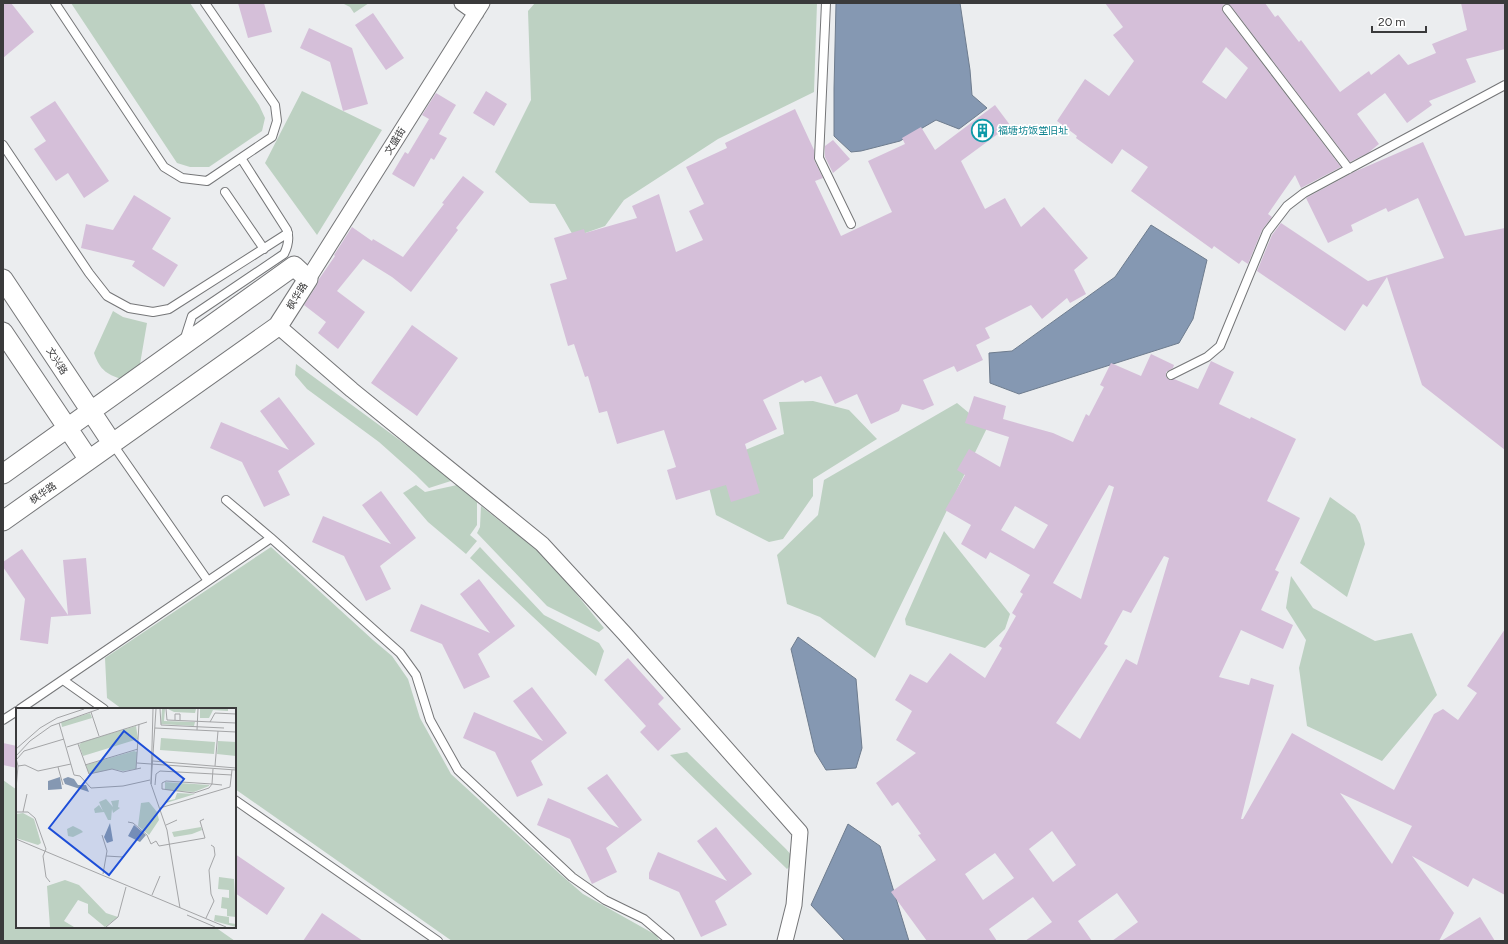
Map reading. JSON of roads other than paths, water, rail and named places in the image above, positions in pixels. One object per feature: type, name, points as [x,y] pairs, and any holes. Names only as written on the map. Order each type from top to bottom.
[{"type":"street","points":[[462,3],[479,8]]},
{"type":"street","name":"文盛街","points":[[308,279],[479,8]]},
{"type":"street","name":"枫华路","points":[[3,474],[294,266],[308,279],[278,326],[3,521]]},
{"type":"street","name":"文兴路","points":[[3,279],[112,443]]},
{"type":"street","points":[[278,326],[352,390],[542,544],[625,634],[800,832],[794,905],[784,941]]},
{"type":"street","points":[[3,332],[89,460]]},
{"type":"lane","points":[[55,3],[164,167],[182,178],[207,181],[272,137],[277,120],[275,105],[204,3]]},
{"type":"lane","points":[[826,3],[819,158],[851,224]]},
{"type":"lane","points":[[1227,9],[1349,169]]},
{"type":"lane","points":[[1171,375],[1207,357],[1220,346],[1267,232],[1287,206],[1304,193],[1505,86]]},
{"type":"lane","points":[[3,145],[89,273],[107,296],[129,308],[153,312],[170,309],[288,233]]},
{"type":"lane","points":[[183,346],[192,316],[284,254],[288,246],[288,233],[241,158]]},
{"type":"lane","points":[[226,192],[264,248]]},
{"type":"lane","points":[[112,443],[208,581]]},
{"type":"lane","points":[[226,500],[400,653],[416,675],[430,720],[458,770],[572,877],[605,900],[644,919],[670,941]]},
{"type":"lane","points":[[21,708],[271,538]]},
{"type":"lane","points":[[63,680],[103,708]]},
{"type":"lane","points":[[3,720],[16,712]]},
{"type":"lane","points":[[236,801],[438,941]]},
{"type":"water","points":[[836,3],[960,3],[970,70],[972,95],[987,108],[959,129],[936,120],[900,141],[861,151],[851,152],[834,136]]},
{"type":"water","points":[[1151,225],[1207,260],[1193,319],[1179,343],[1019,394],[990,383],[989,353],[1012,351],[1115,277]]},
{"type":"water","points":[[798,637],[856,679],[862,748],[856,768],[826,770],[815,752],[791,649]]},
{"type":"water","points":[[848,824],[880,846],[909,941],[845,941],[811,905]]},
{"type":"place","name":"福塘坊饭堂旧址","points":[[983,130]]}]
